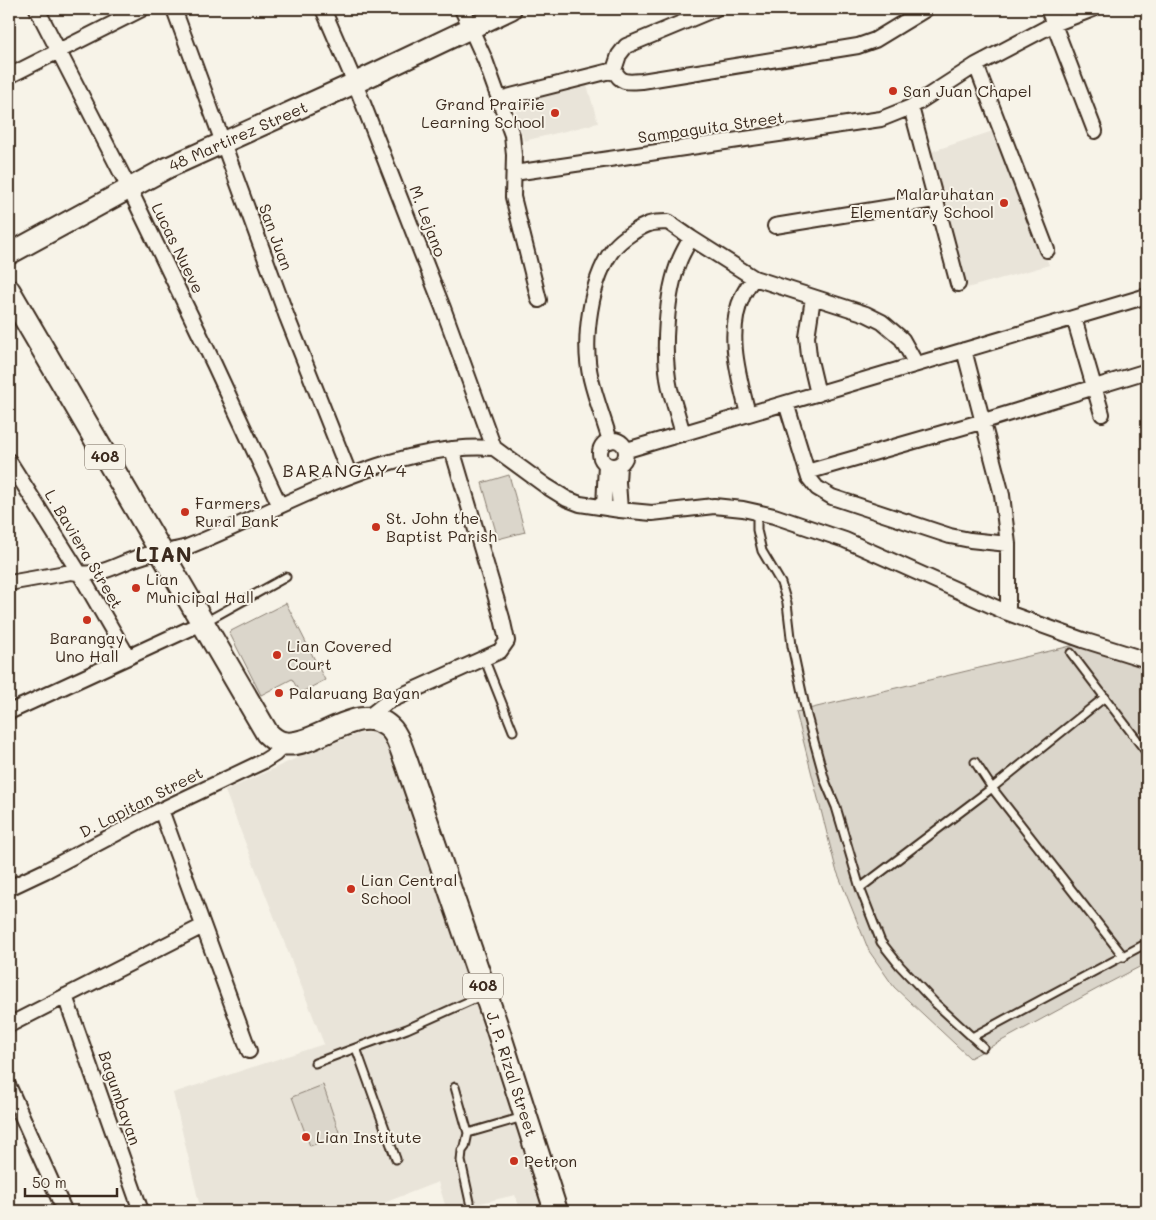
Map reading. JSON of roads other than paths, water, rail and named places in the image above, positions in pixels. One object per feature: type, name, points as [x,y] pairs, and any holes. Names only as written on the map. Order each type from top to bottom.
[{"type":"main road","name":"408","points":[[9,291],[267,734],[285,744]]},
{"type":"main road","points":[[285,744],[297,743],[356,720],[367,718]]},
{"type":"main road","name":"J. P. Rizal Street","points":[[367,718],[384,723],[392,730],[400,747],[486,994],[556,1211]]},
{"type":"street","name":"Lucas Nueve","points":[[37,9],[129,188],[280,506]]},
{"type":"street","points":[[9,76],[142,9]]},
{"type":"street","name":"San Juan","points":[[174,9],[291,326],[350,476]]},
{"type":"street","name":"M. Lejano","points":[[323,9],[443,308],[494,448]]},
{"type":"street","points":[[462,9],[472,28],[512,135],[514,147],[513,197],[539,300]]},
{"type":"street","name":"48 Martirez Street","points":[[9,254],[167,168],[223,144],[511,9]]},
{"type":"street","points":[[715,9],[626,46],[619,56],[614,70],[618,78],[642,81],[858,46],[875,40],[926,9]]},
{"type":"street","points":[[1048,9],[1095,131]]},
{"type":"street","name":"Sampaguita Street","points":[[514,173],[882,120],[911,108],[976,65],[1054,24],[1093,9]]},
{"type":"street","points":[[976,65],[1047,250]]},
{"type":"street","points":[[499,99],[614,70]]},
{"type":"street","points":[[911,108],[934,200],[958,284]]},
{"type":"street","points":[[775,226],[934,200]]},
{"type":"street","points":[[610,441],[590,378],[588,328],[595,287],[616,245],[650,223],[668,222],[754,278],[866,314],[882,322],[902,339],[916,364]]},
{"type":"street","points":[[683,434],[670,387],[666,358],[666,337],[668,311],[679,260],[691,238]]},
{"type":"street","points":[[748,414],[734,343],[736,322],[743,295],[754,278]]},
{"type":"street","points":[[627,450],[1147,296]]},
{"type":"street","points":[[813,298],[806,337],[818,394]]},
{"type":"street","points":[[1074,318],[1102,414]]},
{"type":"street","points":[[964,350],[1002,495],[1008,544],[1008,613]]},
{"type":"street","points":[[806,472],[984,421],[1147,371]]},
{"type":"street","points":[[786,403],[806,472],[817,488],[832,497],[950,536],[1008,544]]},
{"type":"street","points":[[610,441],[620,442],[627,450],[625,459],[613,464],[603,461],[600,453],[603,445],[610,441]]},
{"type":"street","points":[[9,583],[71,572],[80,574],[106,571],[141,556],[186,547],[350,476],[406,458],[452,449],[494,448],[567,499],[580,504],[652,513],[714,506],[757,512],[845,540],[1008,613],[1083,640],[1147,660]]},
{"type":"street","points":[[367,718],[387,702],[500,651],[507,641],[506,631],[452,449]]},
{"type":"street","name":"L. Baviera Street","points":[[9,461],[80,574],[128,657]]},
{"type":"street","points":[[604,507],[607,481],[613,464]]},
{"type":"street","points":[[613,464],[618,482],[620,510]]},
{"type":"street","points":[[9,712],[202,623]]},
{"type":"street","name":"D. Lapitan Street","points":[[9,888],[161,810],[264,762],[285,744]]},
{"type":"street","points":[[161,810],[249,1051]]},
{"type":"street","points":[[9,1025],[203,926]]},
{"type":"street","name":"Bagumbayan","points":[[65,996],[141,1211]]},
{"type":"street","points":[[9,1087],[64,1210]]},
{"type":"lane","points":[[757,512],[757,530],[762,551],[781,583],[787,603],[792,646],[807,716],[825,781],[836,807],[860,888],[881,942],[900,966],[934,1002],[983,1047]]},
{"type":"lane","points":[[202,623],[286,577]]},
{"type":"lane","points":[[1071,653],[1147,753]]},
{"type":"lane","points":[[484,658],[513,731]]},
{"type":"lane","points":[[860,888],[992,788],[1105,697]]},
{"type":"lane","points":[[975,762],[992,788],[1124,957]]},
{"type":"lane","points":[[972,1037],[1147,943]]},
{"type":"lane","points":[[315,1063],[407,1029],[486,994]]},
{"type":"lane","points":[[356,1048],[396,1159]]},
{"type":"lane","points":[[455,1088],[468,1133],[461,1161],[470,1202]]},
{"type":"lane","points":[[468,1133],[525,1117]]},
{"type":"place","name":"San Juan Chapel","points":[[893,91]]},
{"type":"place","name":"Grand Prairie Learning School","points":[[555,113]]},
{"type":"place","name":"Malaruhatan Elementary School","points":[[1004,203]]},
{"type":"place","name":"Farmers Rural Bank","points":[[185,512]]},
{"type":"place","name":"St. John the Baptist Parish","points":[[376,527]]},
{"type":"place","name":"Lian Municipal Hall","points":[[136,588]]},
{"type":"place","name":"Barangay Uno Hall","points":[[87,620]]},
{"type":"place","name":"Lian Covered Court","points":[[277,655]]},
{"type":"place","name":"Palaruang Bayan","points":[[279,693]]},
{"type":"place","name":"Lian Central School","points":[[351,889]]},
{"type":"place","name":"Lian Institute","points":[[306,1137]]},
{"type":"place","name":"Petron","points":[[514,1161]]},
{"type":"district","name":"BARANGAY 4","points":[[345,471]]},
{"type":"district","name":"LIAN","points":[[164,555]]}]
